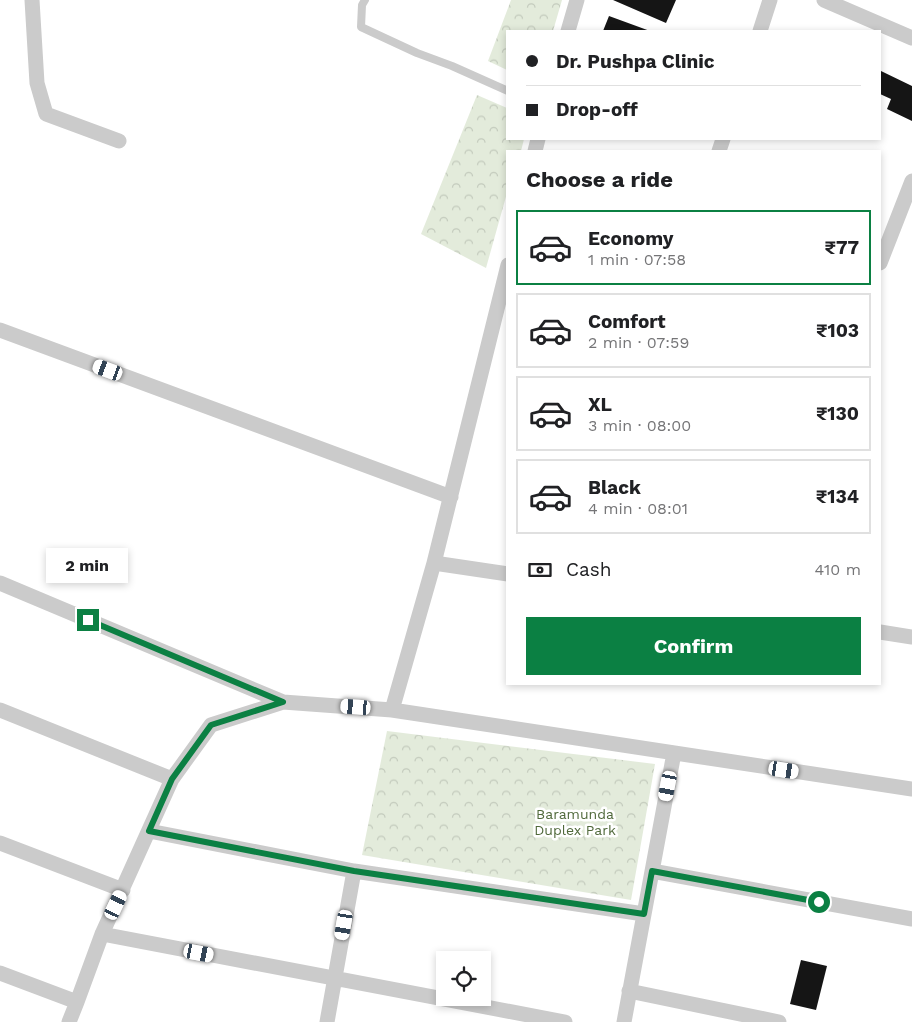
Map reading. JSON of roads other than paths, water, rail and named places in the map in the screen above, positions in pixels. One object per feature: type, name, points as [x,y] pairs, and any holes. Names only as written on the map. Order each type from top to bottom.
[{"type":"street","points":[[32,0],[37,83],[46,114],[119,141]]},
{"type":"street","points":[[568,30],[576,0]]},
{"type":"street","points":[[760,30],[770,0]]},
{"type":"street","points":[[824,0],[912,38]]},
{"type":"street","points":[[881,260],[912,182]]},
{"type":"street","points":[[392,710],[434,563],[506,273]]},
{"type":"street","points":[[0,330],[451,497]]},
{"type":"street","points":[[434,563],[506,574]]},
{"type":"street","points":[[0,583],[283,702],[392,710],[912,789]]},
{"type":"street","points":[[881,632],[912,637]]},
{"type":"street","points":[[69,1022],[102,934],[172,779],[211,725],[283,702]]},
{"type":"street","points":[[0,710],[172,779]]},
{"type":"street","points":[[624,1022],[674,753]]},
{"type":"street","points":[[149,831],[354,871],[644,914]]},
{"type":"street","points":[[0,843],[123,890]]},
{"type":"street","points":[[327,1022],[354,871]]},
{"type":"street","points":[[652,871],[912,919]]},
{"type":"street","points":[[102,934],[564,1022]]},
{"type":"street","points":[[0,973],[77,1002]]},
{"type":"street","points":[[629,991],[779,1022]]},
{"type":"lane","points":[[365,0],[362,6],[361,27],[506,90]]},
{"type":"park label","name":"Baramunda Duplex Park","points":[[575,822]]}]
